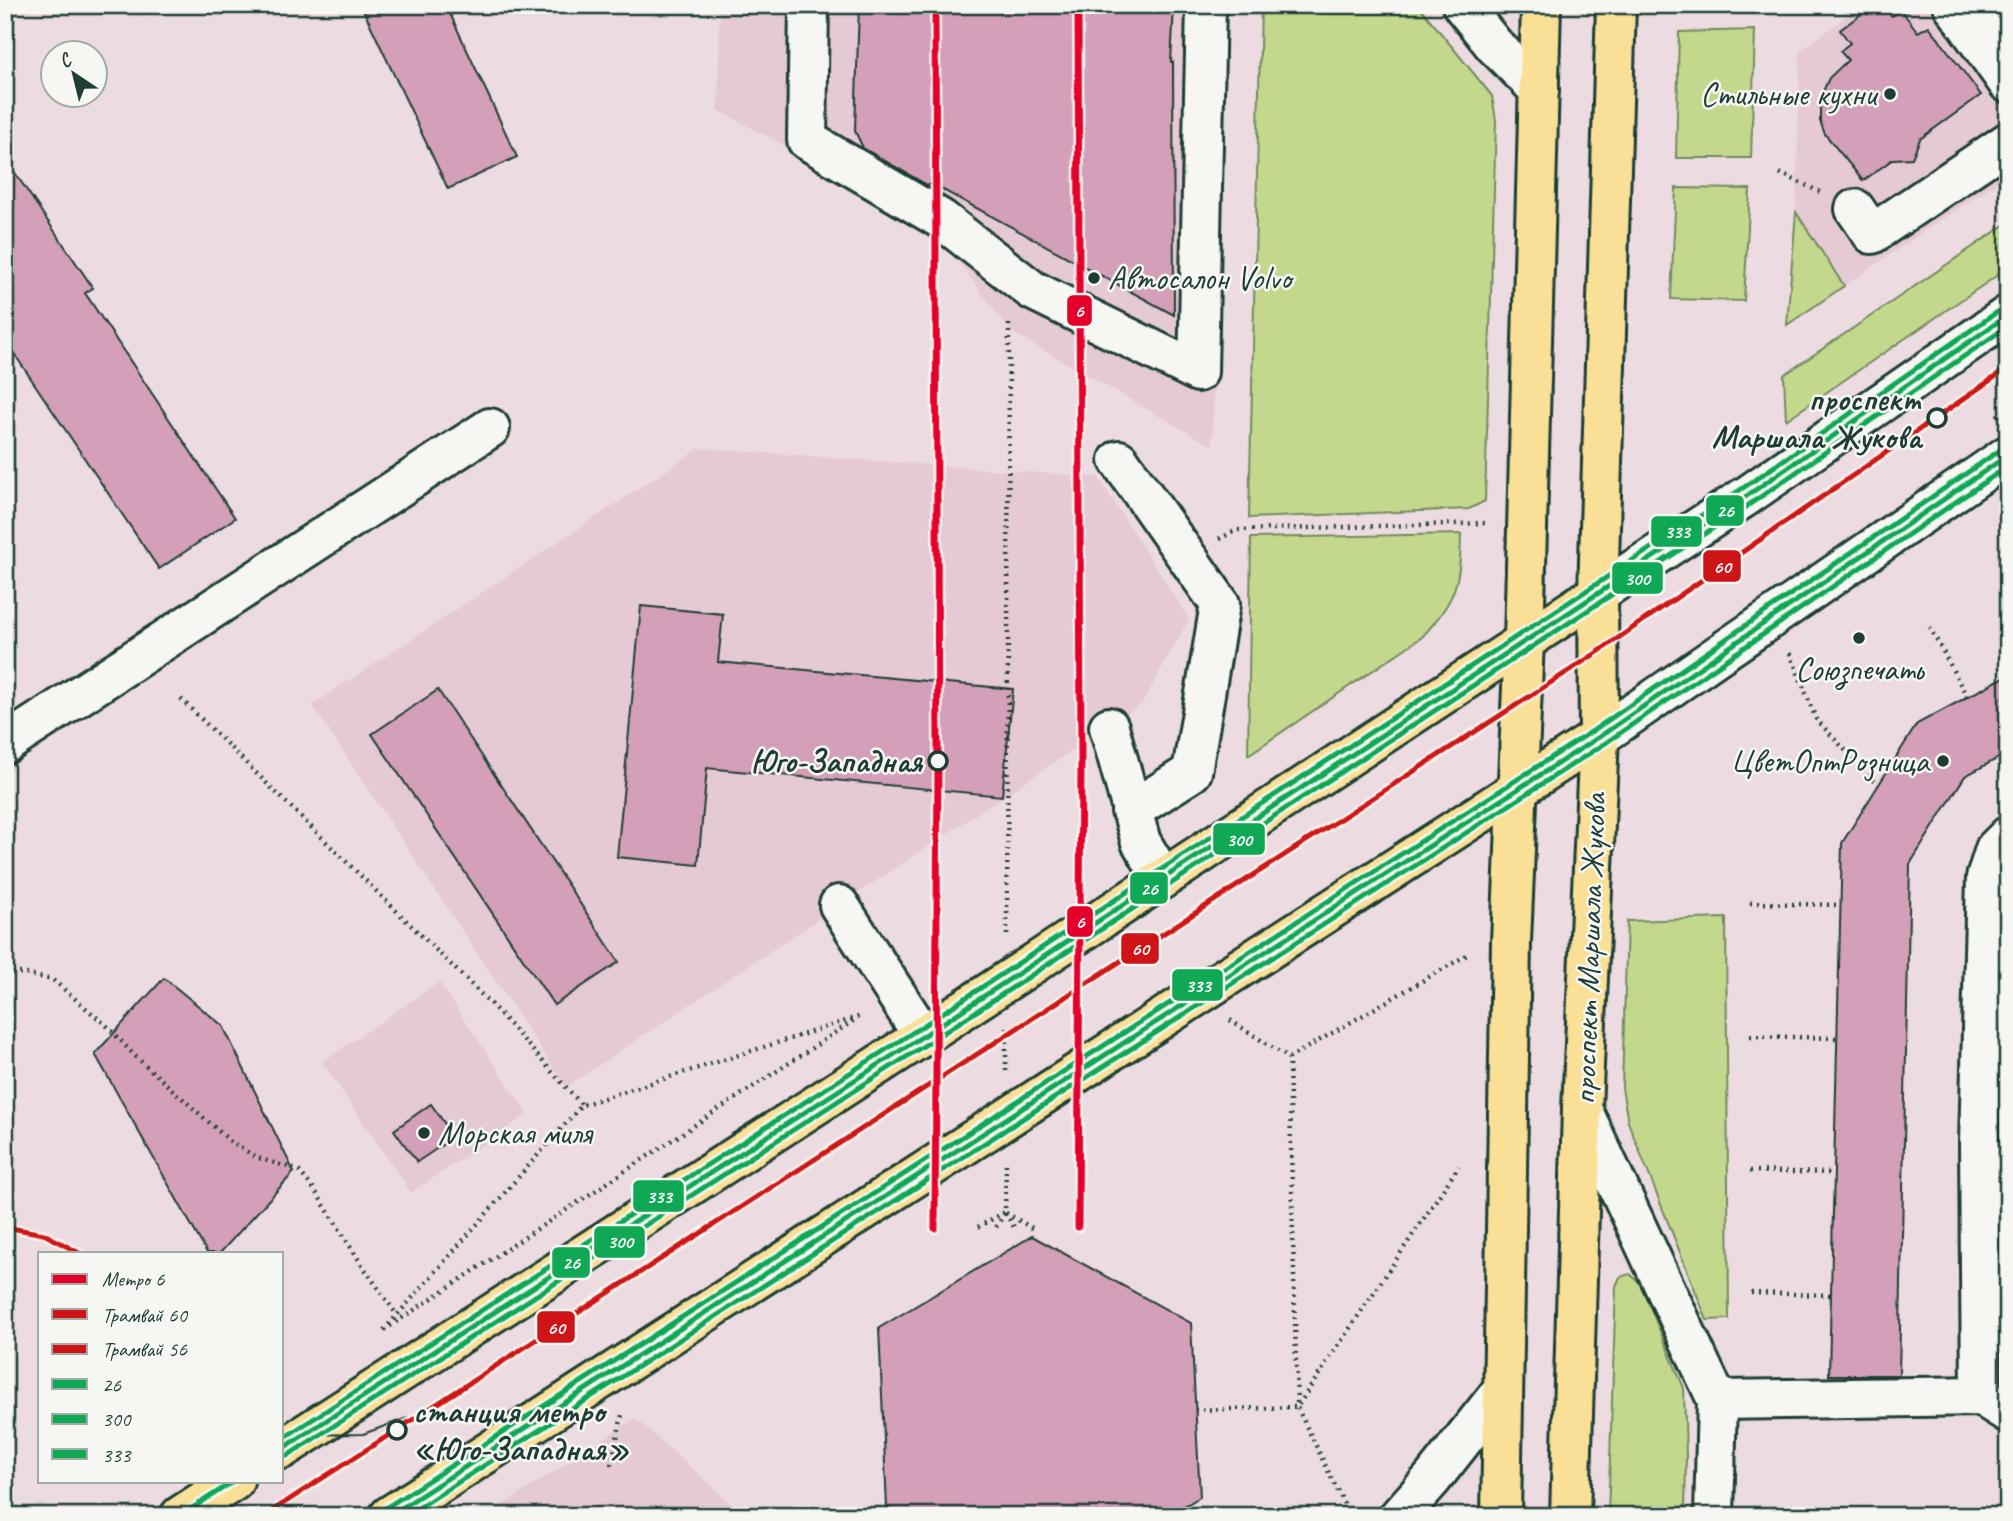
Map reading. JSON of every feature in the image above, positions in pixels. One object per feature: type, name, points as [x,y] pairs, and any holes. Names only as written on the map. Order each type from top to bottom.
[{"type":"main road","points":[[1501,1516],[1510,942],[1524,642],[1541,5]]},
{"type":"main road","name":"проспект Маршала Жукова","points":[[1570,1516],[1582,1109],[1599,737],[1598,593],[1616,5]]},
{"type":"main road","points":[[284,1448],[923,1036],[1598,593]]},
{"type":"main road","points":[[389,1516],[1599,737]]},
{"type":"main road","points":[[180,1516],[231,1482]]},
{"type":"street","points":[[809,5],[807,140],[941,219],[1032,290],[1198,372],[1206,5]]},
{"type":"street","points":[[1462,5],[1494,45],[1539,90]]},
{"type":"street","points":[[1953,5],[2008,83]]},
{"type":"street","points":[[1988,5],[2008,33]]},
{"type":"street","points":[[1856,209],[1872,234],[2008,142]]},
{"type":"street","points":[[1598,593],[1748,495],[2008,315]]},
{"type":"street","points":[[5,744],[490,428]]},
{"type":"street","points":[[1599,737],[2008,455]]},
{"type":"street","points":[[1119,460],[1220,604],[1192,772],[1131,811]]},
{"type":"street","points":[[1109,727],[1141,842],[1163,877]]},
{"type":"street","points":[[1717,1400],[1994,1405],[1993,1141],[1986,878],[1995,849],[2008,836]]},
{"type":"street","points":[[838,905],[923,1036]]},
{"type":"street","points":[[1582,1109],[1717,1400],[1714,1516]]},
{"type":"street","points":[[1399,1516],[1503,1389]]},
{"type":"path","points":[[1780,173],[1816,191]]},
{"type":"path","points":[[1007,939],[1009,319]]},
{"type":"path","points":[[1237,530],[1492,523]]},
{"type":"path","points":[[1930,627],[1967,697]]},
{"type":"path","points":[[1789,651],[1816,719],[1878,785]]},
{"type":"path","points":[[181,699],[491,1004],[582,1105]]},
{"type":"path","points":[[1750,903],[1840,905]]},
{"type":"path","points":[[1289,1058],[1467,955]]},
{"type":"path","points":[[5,973],[21,973],[52,980],[107,1026],[135,1056],[231,1142],[258,1158],[298,1170],[314,1189],[397,1315]]},
{"type":"path","points":[[861,1016],[384,1330],[397,1315],[582,1105],[861,1016]]},
{"type":"path","points":[[1228,1019],[1289,1058]]},
{"type":"path","points":[[1006,1021],[1006,1075]]},
{"type":"path","points":[[1750,1036],[1837,1038]]},
{"type":"path","points":[[1289,1058],[1297,1407],[1350,1516]]},
{"type":"path","points":[[1006,1157],[1006,1212],[1014,1227]]},
{"type":"path","points":[[1297,1407],[1459,1166]]},
{"type":"path","points":[[1750,1171],[1834,1173]]},
{"type":"path","points":[[978,1227],[1006,1212]]},
{"type":"path","points":[[996,1227],[1006,1212]]},
{"type":"path","points":[[1006,1212],[1032,1227]]},
{"type":"path","points":[[1751,1293],[1831,1295]]},
{"type":"path","points":[[1195,1410],[1297,1407]]},
{"type":"path","points":[[611,1465],[622,1415]]},
{"type":"shaded area","name":"Автосалон Volvo","points":[[720,5],[1228,5],[1212,446],[1011,332],[930,224],[718,110]]},
{"type":"shaded area","points":[[1862,5],[1974,5],[2008,53],[2008,175],[1844,286],[1796,212],[1800,51]]},
{"type":"shaded area","points":[[700,448],[1098,477],[1189,619],[1142,704],[566,1087],[312,705]]},
{"type":"shaded area","points":[[439,982],[528,1114],[411,1193],[322,1062]]},
{"type":"shaded area","points":[[635,1418],[745,1516],[486,1516]]},
{"type":"green space","points":[[1261,5],[1418,5],[1492,96],[1496,120],[1485,501],[1469,509],[1249,518]]},
{"type":"green space","points":[[1755,30],[1751,158],[1676,158],[1679,32]]},
{"type":"green space","points":[[1676,188],[1750,189],[1744,301],[1671,299]]},
{"type":"green space","points":[[1796,212],[1844,286],[1787,325]]},
{"type":"green space","points":[[2008,223],[2008,268],[1786,420],[1784,375]]},
{"type":"green space","points":[[1461,534],[1454,590],[1442,612],[1422,637],[1248,755],[1251,538]]},
{"type":"green space","points":[[1726,918],[1729,1319],[1707,1320],[1628,1122],[1622,1088],[1627,921]]},
{"type":"green space","points":[[1630,1274],[1640,1283],[1684,1388],[1685,1516],[1608,1516],[1616,1286],[1620,1277]]},
{"type":"building","points":[[361,5],[446,5],[517,157],[448,189]]},
{"type":"building","points":[[859,5],[1174,5],[1171,62],[1174,315],[934,185],[927,185],[863,148],[855,131]]},
{"type":"building","points":[[1873,5],[1883,5],[1892,16],[1901,10],[1918,32],[1929,26],[1981,95],[1920,139],[1912,158],[1893,159],[1863,181],[1825,134],[1820,121],[1820,98],[1829,78],[1848,60],[1840,51],[1850,43],[1840,30]]},
{"type":"building","points":[[5,158],[93,288],[85,293],[235,518],[159,569],[5,340]]},
{"type":"building","points":[[641,606],[723,614],[718,662],[1013,689],[1002,796],[707,768],[698,865],[617,857]]},
{"type":"building","points":[[2008,675],[2008,753],[1965,776],[1910,864],[1899,1375],[1829,1375],[1842,843],[1917,724]]},
{"type":"building","points":[[438,690],[619,962],[554,1005],[372,734]]},
{"type":"building","points":[[164,978],[223,1026],[294,1172],[221,1252],[206,1252],[95,1054]]},
{"type":"building","name":"Морская миля","points":[[431,1104],[454,1137],[417,1162],[394,1130]]},
{"type":"building","points":[[1032,1236],[1191,1323],[1200,1497],[1167,1516],[901,1516],[887,1508],[879,1328]]},
{"type":"tram line","name":"60","points":[[264,1516],[1598,652],[2008,368]]},
{"type":"tram line","name":"56","points":[[5,1227],[44,1234],[77,1252]]},
{"type":"tram line","points":[[284,1431],[303,1435],[363,1434],[421,1413]]},
{"type":"metro line","name":"6","points":[[935,5],[938,761],[935,1228]]},
{"type":"metro line","name":"6","points":[[1078,5],[1081,760],[1078,1227]]},
{"type":"transit line","name":"333","points":[[284,1438],[918,1029],[1743,488],[2003,308]]},
{"type":"transit line","name":"26","points":[[284,1448],[923,1036],[1748,495],[2008,315]]},
{"type":"transit line","name":"300","points":[[287,1456],[928,1043],[1753,502],[2008,326]]},
{"type":"transit line","name":"333","points":[[384,1509],[1594,730],[2003,448]]},
{"type":"transit line","name":"26","points":[[389,1516],[1599,737],[2008,455]]},
{"type":"transit line","name":"300","points":[[406,1516],[1604,744],[2008,466]]},
{"type":"transit line","name":"26","points":[[180,1516],[232,1482]]},
{"type":"place","name":"Стильные кухни","points":[[1890,94]]},
{"type":"place","name":"Автосалон Volvo","points":[[1094,278]]},
{"type":"place","name":"проспект Маршала Жукова","points":[[1937,418]]},
{"type":"place","name":"Союзпечать","points":[[1859,638]]},
{"type":"place","name":"Юго-Западная","points":[[938,761]]},
{"type":"place","name":"ЦветОптРозница","points":[[1943,761]]},
{"type":"place","name":"Морская миля","points":[[424,1133]]},
{"type":"place","name":"станция метро «Юго-Западная»","points":[[397,1430]]}]
